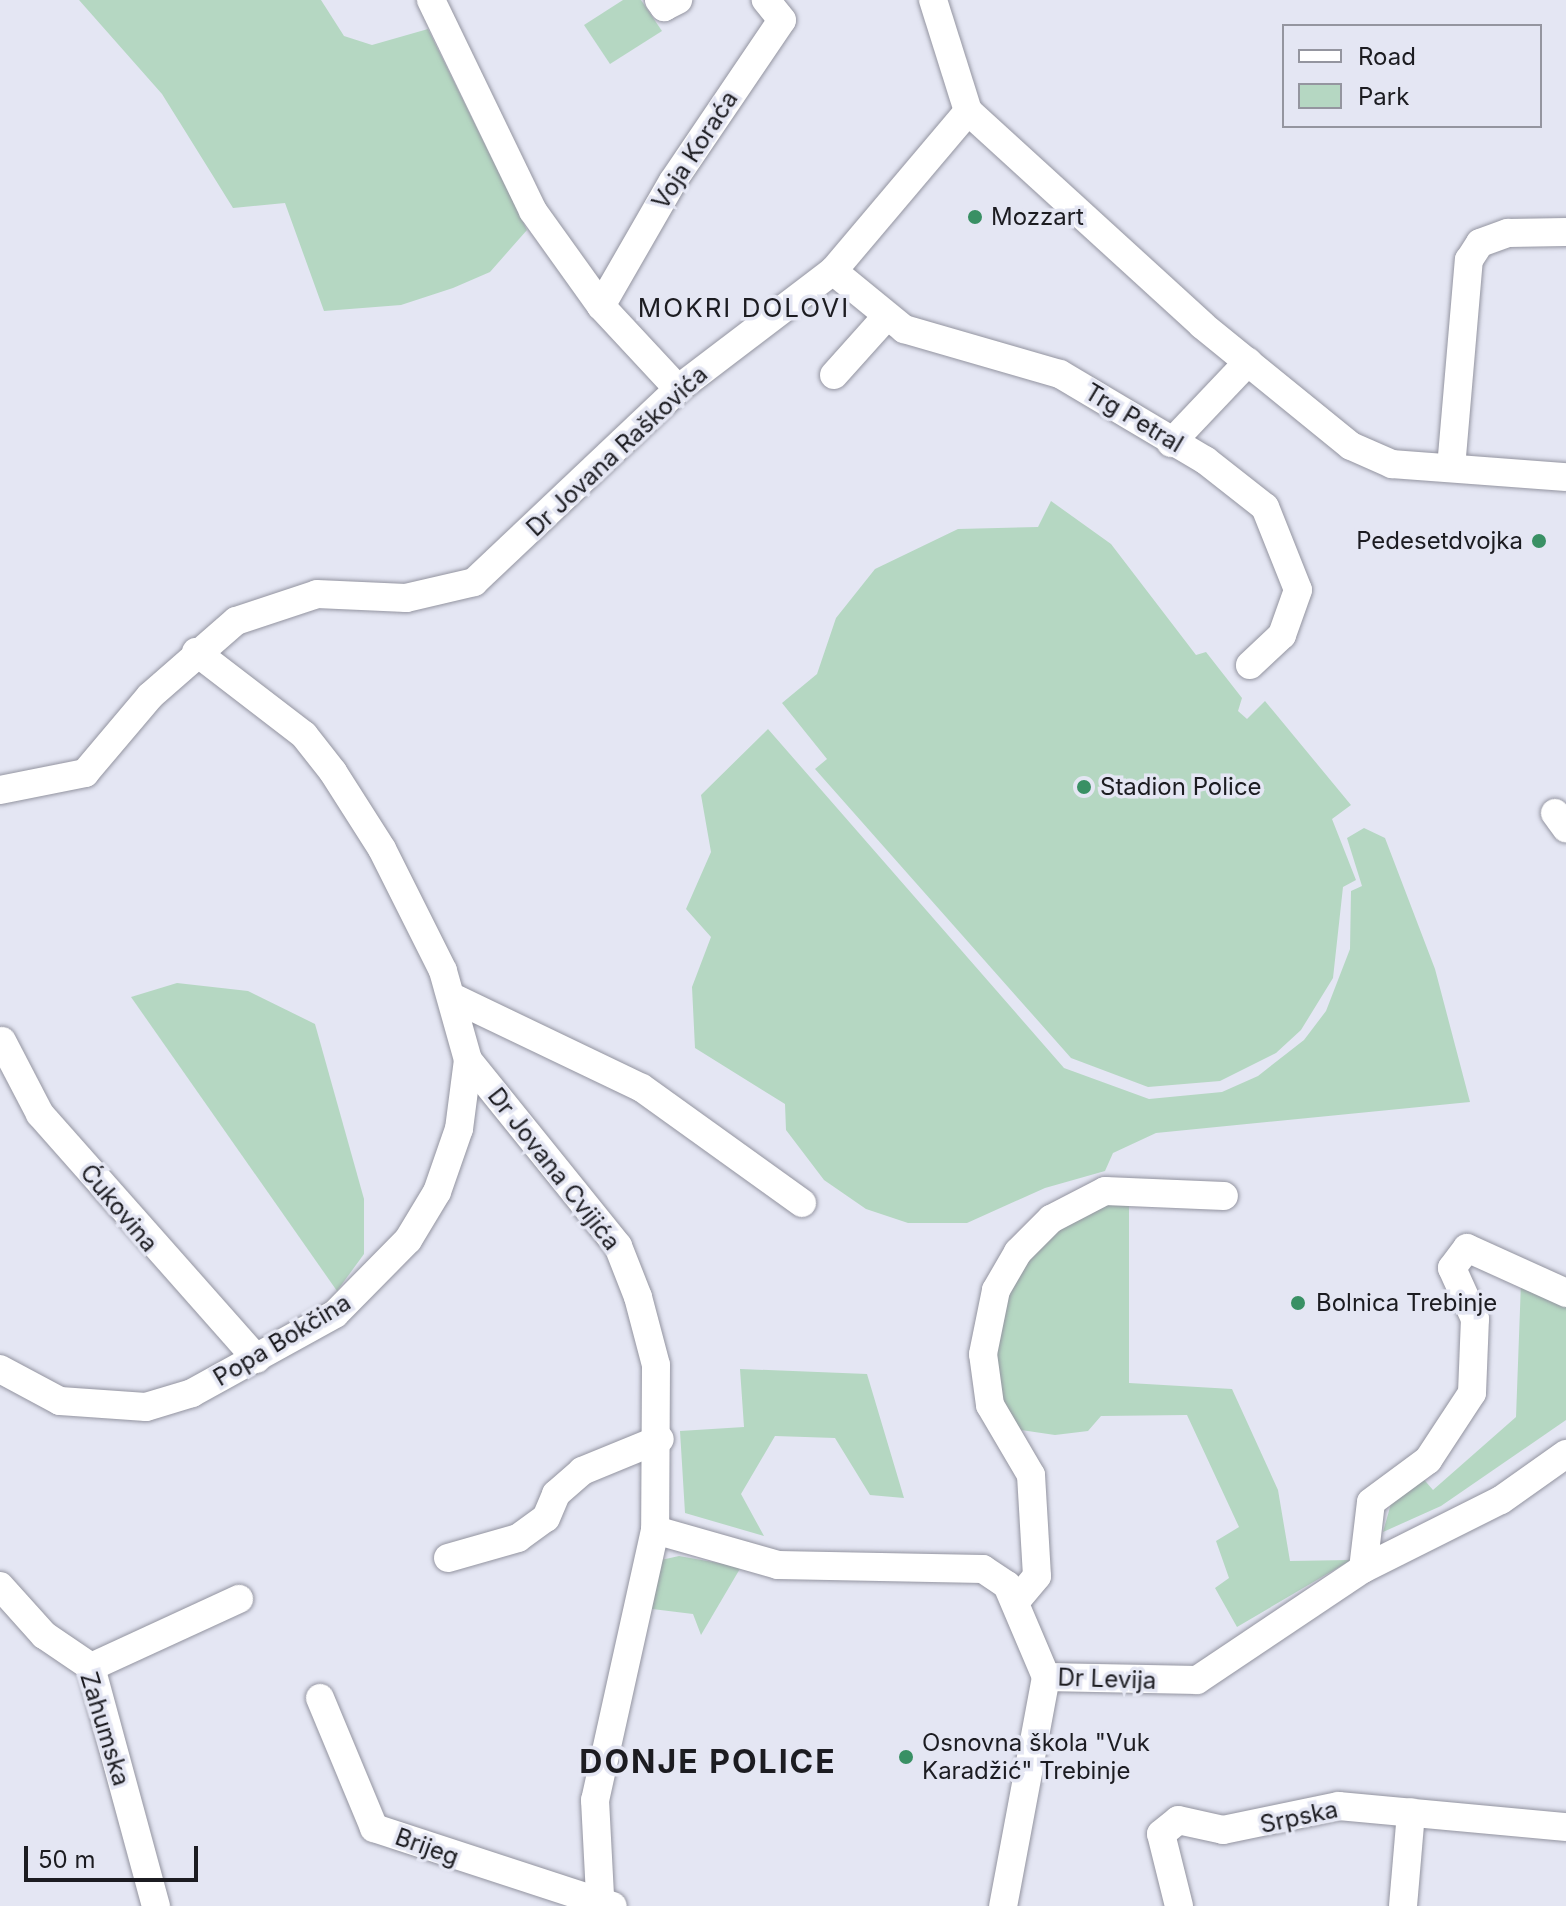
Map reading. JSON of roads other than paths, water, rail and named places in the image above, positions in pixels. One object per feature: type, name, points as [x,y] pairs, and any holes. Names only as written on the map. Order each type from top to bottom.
[{"type":"street","points":[[431,0],[533,211],[601,306],[678,389]]},
{"type":"street","points":[[659,0],[664,7],[678,0]]},
{"type":"street","name":"Voja Koraća","points":[[601,306],[673,181],[782,20],[766,0]]},
{"type":"street","points":[[933,0],[968,111],[1248,362],[1375,459],[1566,477]]},
{"type":"street","name":"Dr Jovana Raškovića","points":[[0,790],[70,781],[196,652],[236,621],[290,600],[331,594],[406,598],[474,582],[678,389],[833,271],[968,111]]},
{"type":"street","points":[[1451,468],[1469,260],[1480,243],[1508,233],[1566,232]]},
{"type":"street","name":"Trg Petral","points":[[833,271],[904,329],[1060,374],[1171,443],[1265,507],[1287,549],[1298,590],[1295,613],[1250,665]]},
{"type":"street","points":[[834,375],[886,317]]},
{"type":"street","points":[[1171,443],[1248,362]]},
{"type":"street","name":"Dr Jovana Cvijića","points":[[196,652],[304,735],[333,772],[382,849],[454,998],[468,1060],[618,1246],[656,1365],[660,1439],[655,1530],[595,1800],[606,1901]]},
{"type":"street","points":[[454,998],[642,1088],[802,1203]]},
{"type":"street","name":"Ćukovina","points":[[2,1041],[40,1114],[257,1359]]},
{"type":"street","name":"Popa Bokčina","points":[[0,1369],[60,1401],[146,1407],[192,1393],[335,1314],[408,1240],[437,1192],[459,1129],[468,1060]]},
{"type":"street","points":[[1017,1600],[1037,1576],[1031,1475],[990,1405],[983,1354],[996,1290],[1018,1252],[1051,1219],[1105,1191],[1224,1196]]},
{"type":"street","points":[[1363,1569],[1371,1502],[1428,1460],[1472,1393],[1475,1319],[1452,1268],[1467,1248],[1566,1293]]},
{"type":"street","points":[[448,1558],[518,1538],[546,1518],[556,1494],[582,1471],[660,1439]]},
{"type":"street","name":"Dr Levija","points":[[655,1530],[778,1565],[983,1569],[1017,1600],[1046,1677],[1197,1680],[1363,1569],[1501,1500],[1566,1454]]},
{"type":"street","name":"Zahumska","points":[[0,1586],[44,1635],[91,1667],[156,1906]]},
{"type":"street","points":[[91,1667],[239,1599]]},
{"type":"street","points":[[1003,1906],[1046,1677]]},
{"type":"street","name":"Brijeg","points":[[320,1698],[374,1828],[488,1869],[606,1901]]},
{"type":"street","name":"Srpska","points":[[1179,1906],[1161,1834],[1178,1820],[1223,1830],[1339,1806],[1566,1827]]},
{"type":"street","points":[[1403,1906],[1411,1812]]},
{"type":"place","name":"Mozzart","points":[[975,217]]},
{"type":"place","name":"Pedesetdvojka","points":[[1539,541]]},
{"type":"place","name":"Stadion Police","points":[[1084,787]]},
{"type":"place","name":"Bolnica Trebinje","points":[[1298,1303]]},
{"type":"place","name":"Osnovna škola \"Vuk Karadžić\" Trebinje","points":[[906,1757]]},
{"type":"district","name":"MOKRI DOLOVI","points":[[744,308]]},
{"type":"district","name":"DONJE POLICE","points":[[708,1762]]}]
